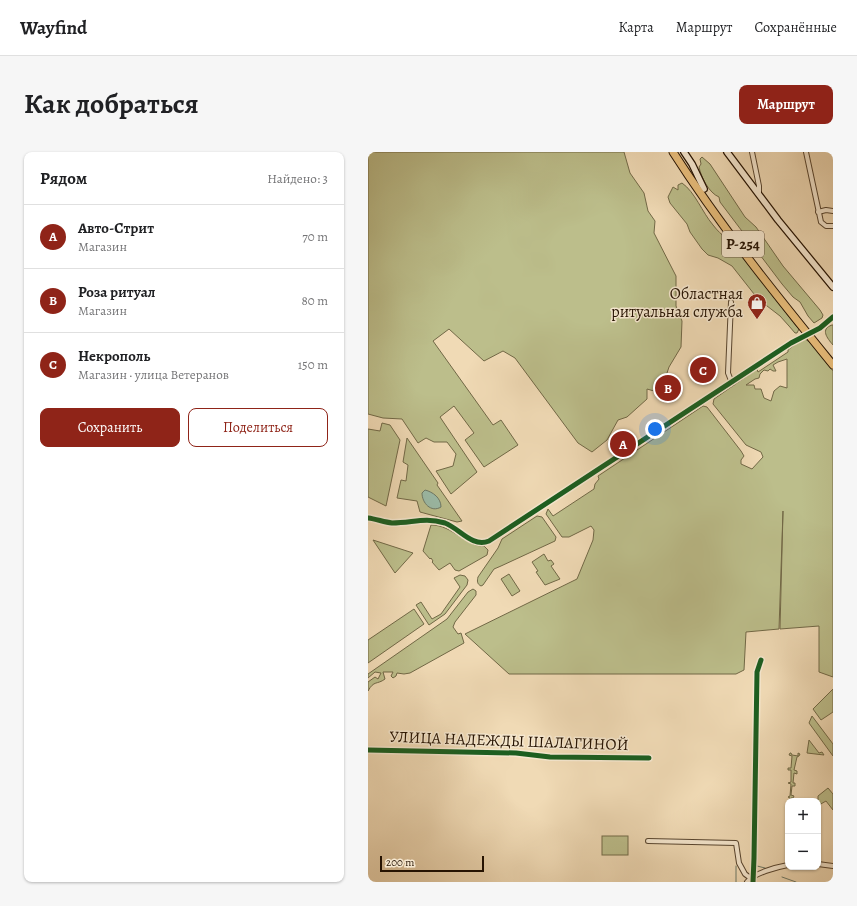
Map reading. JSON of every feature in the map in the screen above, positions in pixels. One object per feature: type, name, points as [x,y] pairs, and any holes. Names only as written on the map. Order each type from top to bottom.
[{"type":"highway","name":"Р-254","points":[[673,152],[715,215],[809,333],[833,359]]},
{"type":"highway","name":"Р-254","points":[[678,152],[732,230],[833,365]]},
{"type":"street","points":[[684,152],[692,164],[704,189]]},
{"type":"street","points":[[727,152],[759,195],[833,287]]},
{"type":"street","points":[[752,152],[759,186],[759,195]]},
{"type":"street","points":[[806,152],[821,222],[829,227],[833,226]]},
{"type":"street","points":[[818,212],[826,210],[833,211]]},
{"type":"street","points":[[731,302],[728,373],[732,382]]},
{"type":"street","points":[[368,518],[391,523],[429,519],[453,527],[472,540],[480,542],[489,541],[791,342],[820,328],[833,317]]},
{"type":"street","points":[[753,882],[757,672],[761,660]]},
{"type":"street","name":"УЛИЦА НАДЕЖДЫ ШАЛАГИНОЙ","points":[[368,750],[516,753],[550,757],[649,758]]},
{"type":"street","points":[[648,841],[736,843],[739,863],[745,874],[749,877],[785,866]]},
{"type":"street","points":[[821,864],[833,866]]},
{"type":"street","points":[[747,882],[754,876]]},
{"type":"green space","points":[[368,152],[624,152],[630,173],[644,193],[648,211],[655,221],[654,233],[676,276],[676,306],[682,321],[681,347],[669,367],[664,382],[654,391],[647,389],[647,399],[627,417],[618,420],[607,440],[592,452],[578,443],[515,358],[503,351],[484,361],[449,329],[433,341],[493,425],[501,420],[518,445],[484,467],[465,440],[474,433],[454,406],[440,417],[477,472],[451,494],[436,471],[453,466],[456,454],[447,442],[434,442],[426,438],[418,443],[402,419],[383,418],[368,414]]},
{"type":"green space","points":[[702,157],[710,164],[745,217],[756,227],[783,266],[820,310],[823,315],[822,318],[814,323],[800,302],[793,297],[782,284],[720,202],[719,197],[709,188],[699,167],[701,164],[700,159]]},
{"type":"green space","points":[[682,183],[695,197],[713,225],[737,249],[799,329],[797,333],[795,333],[780,316],[758,299],[732,266],[718,258],[708,255],[702,249],[690,232],[687,224],[670,203],[668,197],[673,187],[678,190],[678,185]]},
{"type":"green space","points":[[832,325],[833,345],[827,337],[825,331]]},
{"type":"green space","points":[[805,339],[811,343],[833,371],[833,677],[819,672],[819,626],[780,629],[783,511],[779,629],[746,632],[744,670],[736,674],[509,674],[465,634],[577,579],[593,540],[594,530],[591,526],[569,537],[562,537],[546,514],[548,509],[553,516],[594,489],[595,484],[599,479],[598,476],[703,406],[707,407],[741,451],[744,456],[741,460],[741,464],[752,469],[763,457],[761,452],[746,445],[713,404],[714,399],[757,369],[758,372],[788,352],[788,350],[798,342]],"holes":[[[787,359],[787,388],[780,386],[774,391],[771,401],[764,398],[761,389],[755,389],[754,385],[746,385],[759,378],[760,374],[764,370],[768,371],[770,369],[776,371],[773,365]]]},
{"type":"green space","points":[[382,423],[390,425],[400,440],[386,506],[368,497],[368,429],[380,431]]},
{"type":"green space","points":[[407,438],[462,521],[457,522],[420,512],[417,501],[397,498],[401,480],[406,481],[408,465],[403,462]]},
{"type":"green space","points":[[537,516],[542,517],[556,537],[555,541],[494,569],[481,586],[477,580],[478,577],[498,548],[502,539]]},
{"type":"green space","points":[[431,525],[446,528],[471,543],[484,546],[488,550],[487,555],[459,571],[455,570],[450,563],[439,570],[432,562],[433,561],[431,558],[430,559],[423,551]]},
{"type":"green space","points":[[373,540],[413,553],[395,573]]},
{"type":"green space","points":[[544,554],[548,561],[551,560],[554,564],[551,566],[560,579],[545,585],[536,572],[538,571],[532,562]]},
{"type":"green space","points":[[509,574],[520,591],[512,596],[501,579]]},
{"type":"green space","points":[[460,575],[465,576],[468,580],[467,585],[445,614],[429,625],[416,605],[421,602],[432,619],[441,614],[460,587],[454,578]]},
{"type":"green space","points":[[473,589],[476,591],[476,595],[455,622],[453,627],[458,634],[461,633],[464,643],[410,673],[397,673],[393,678],[391,676],[393,672],[383,672],[385,679],[374,684],[368,691],[368,682],[375,677],[378,679],[381,673],[375,672],[368,678],[368,674],[447,619],[468,592]]},
{"type":"green space","points":[[414,609],[424,624],[368,663],[368,640]]},
{"type":"green space","points":[[833,689],[833,712],[821,720],[813,709]]},
{"type":"green space","points":[[812,716],[833,744],[833,756],[809,723]]},
{"type":"green space","points":[[809,740],[819,753],[822,752],[824,755],[807,753]]},
{"type":"green space","points":[[790,753],[798,756],[798,753],[800,754],[799,756],[797,757],[794,770],[797,771],[797,774],[794,773],[793,783],[795,783],[795,786],[792,786],[791,795],[794,796],[793,798],[788,797],[790,796],[791,784],[788,783],[791,782],[791,770],[788,770],[788,768],[791,768],[792,756],[789,755]]},
{"type":"green space","points":[[828,788],[833,794],[833,810],[826,801],[821,804],[821,798],[818,798],[818,796]]},
{"type":"green space","points":[[602,836],[628,836],[628,855],[602,855]]},
{"type":"shaded area","points":[[425,490],[436,496],[440,501],[441,507],[434,509],[425,503],[422,493]]},
{"type":"waterway","points":[[736,866],[736,882]]},
{"type":"waterway","points":[[757,866],[765,868]]},
{"type":"waterway","points":[[782,877],[796,882]]},
{"type":"cycle path","points":[[368,518],[392,523],[425,520],[438,521],[450,525],[471,540],[477,542],[489,541],[791,343],[820,328],[833,317]]},
{"type":"cycle path","points":[[753,882],[757,672],[761,660]]},
{"type":"cycle path","points":[[368,750],[516,753],[550,757],[649,758]]},
{"type":"place","name":"Областная ритуальная служба","points":[[757,320]]},
{"type":"place","name":"Некрополь","points":[[703,370]]},
{"type":"place","name":"Роза ритуал","points":[[668,388]]},
{"type":"place","name":"Авто-Стрит","points":[[623,444]]}]
